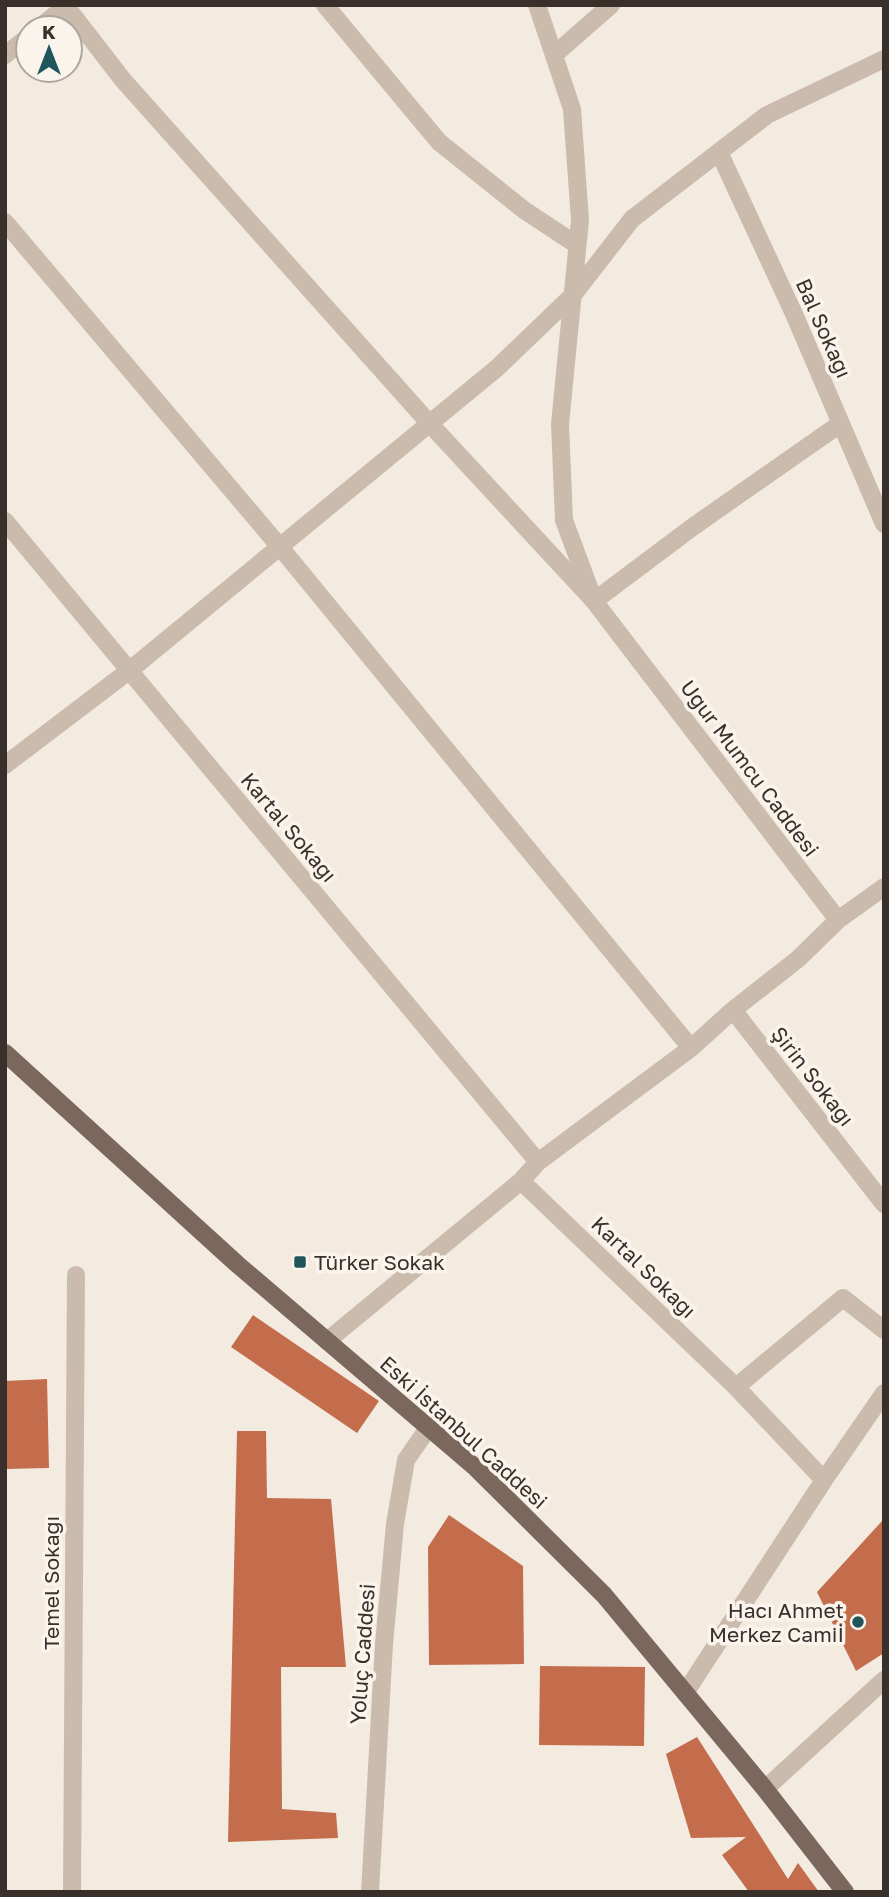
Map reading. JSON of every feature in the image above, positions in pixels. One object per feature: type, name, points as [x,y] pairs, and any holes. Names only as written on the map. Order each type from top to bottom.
[{"type":"main road","name":"Eski İstanbul Caddesi","points":[[5,1053],[237,1264],[476,1468],[604,1595],[765,1789],[845,1892]]},
{"type":"street","points":[[325,5],[439,142],[524,211],[577,245]]},
{"type":"street","name":"Uğur Mumcu Caddesi","points":[[537,5],[572,109],[580,220],[561,424],[564,520],[594,601],[838,920]]},
{"type":"street","points":[[554,55],[611,5]]},
{"type":"street","points":[[66,6],[123,80],[430,424],[594,601],[694,526],[840,424]]},
{"type":"street","points":[[5,765],[130,670],[497,368],[573,295],[632,219],[767,115],[884,59]]},
{"type":"street","name":"Bal Sokağı","points":[[719,152],[794,314],[884,524]]},
{"type":"street","points":[[5,222],[280,547],[691,1048]]},
{"type":"street","name":"Kartal Sokağı","points":[[5,521],[538,1161]]},
{"type":"street","points":[[327,1341],[521,1181],[538,1161],[691,1048],[733,1010],[798,959],[838,920],[884,887]]},
{"type":"street","name":"Şirin Sokağı","points":[[733,1010],[884,1204]]},
{"type":"street","name":"Kartal Sokağı","points":[[521,1181],[736,1387],[824,1480]]},
{"type":"street","name":"Temel Sokağı","points":[[72,1892],[76,1275]]},
{"type":"street","points":[[736,1387],[843,1298],[884,1330]]},
{"type":"street","points":[[685,1693],[884,1393]]},
{"type":"street","name":"Yoluç Caddesi","points":[[370,1892],[384,1644],[395,1524],[406,1460],[429,1427]]},
{"type":"street","points":[[765,1789],[884,1680]]},
{"type":"building","points":[[253,1315],[379,1401],[357,1433],[231,1347]]},
{"type":"building","points":[[47,1379],[49,1468],[5,1469],[5,1381]]},
{"type":"building","points":[[237,1431],[266,1431],[267,1498],[331,1499],[346,1667],[281,1667],[282,1809],[336,1813],[338,1838],[228,1842]]},
{"type":"building","points":[[449,1515],[523,1566],[524,1664],[429,1665],[428,1547]]},
{"type":"building","name":"Hacı Ahmet Merkez Camiİ","points":[[882,1521],[884,1653],[856,1671],[817,1592]]},
{"type":"building","points":[[540,1666],[645,1667],[644,1746],[539,1745]]},
{"type":"building","points":[[697,1737],[788,1879],[798,1863],[819,1892],[749,1892],[722,1855],[746,1837],[691,1838],[666,1754]]},
{"type":"place","name":"Türker Sokak","points":[[300,1262]]},
{"type":"place","name":"Hacı Ahmet Merkez Camiİ","points":[[858,1622]]}]
